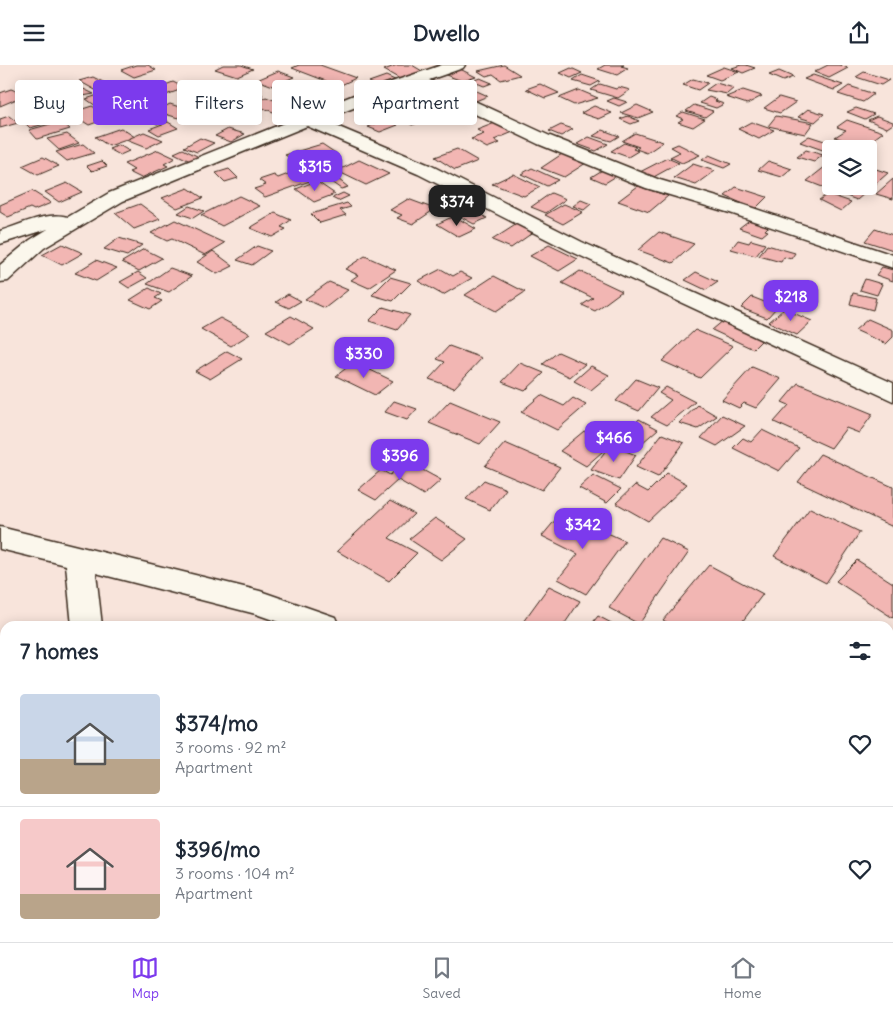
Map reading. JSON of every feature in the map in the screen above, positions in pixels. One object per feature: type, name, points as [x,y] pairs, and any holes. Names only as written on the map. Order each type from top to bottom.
[{"type":"street","points":[[344,105],[414,79],[431,68],[457,65]]},
{"type":"street","points":[[414,79],[544,140],[654,184],[737,209],[893,262]]},
{"type":"street","points":[[0,276],[38,245],[116,197],[293,125]]},
{"type":"street","points":[[322,125],[425,170],[575,245],[893,393]]},
{"type":"street","points":[[0,238],[46,223],[80,218]]},
{"type":"street","points":[[0,538],[260,603],[310,621]]},
{"type":"street","points":[[80,558],[86,621]]},
{"type":"building","points":[[136,65],[148,65],[156,70],[134,77],[121,70]]},
{"type":"building","points":[[223,65],[241,65],[253,69],[237,76],[215,69]]},
{"type":"building","points":[[299,65],[320,65],[356,78],[344,84],[344,80],[323,80],[292,68]]},
{"type":"building","points":[[397,65],[412,65],[422,71],[400,79],[384,70]]},
{"type":"building","points":[[504,65],[520,75],[501,80],[493,74],[486,76],[478,71]]},
{"type":"building","points":[[605,65],[624,65],[621,66],[628,68],[617,75],[598,69]]},
{"type":"building","points":[[741,65],[755,68],[743,73],[732,68]]},
{"type":"building","points":[[828,65],[839,65],[848,68],[829,78],[814,72]]},
{"type":"building","points":[[724,67],[739,72],[720,80],[706,75]]},
{"type":"building","points":[[571,68],[582,73],[571,78],[560,73]]},
{"type":"building","points":[[460,69],[476,77],[459,80],[443,74]]},
{"type":"building","points":[[278,71],[294,77],[287,80],[272,80],[272,86],[262,82],[262,80],[257,80]]},
{"type":"building","points":[[779,71],[793,77],[783,81],[769,75]]},
{"type":"building","points":[[864,72],[889,80],[881,85],[856,77]]},
{"type":"building","points":[[582,75],[600,81],[591,86],[573,81]]},
{"type":"building","points":[[813,75],[843,85],[834,90],[804,79]]},
{"type":"building","points":[[386,76],[395,80],[375,80]]},
{"type":"building","points":[[93,77],[99,80],[93,80],[93,89],[83,83],[82,80]]},
{"type":"building","points":[[480,78],[492,83],[484,86],[475,80]]},
{"type":"building","points":[[693,79],[708,83],[698,90],[683,85]]},
{"type":"building","points":[[173,82],[177,84],[177,91],[167,95],[167,84]]},
{"type":"building","points":[[716,83],[734,88],[727,94],[706,90]]},
{"type":"building","points":[[540,84],[559,93],[545,98],[526,89]]},
{"type":"building","points":[[600,84],[616,89],[619,87],[630,90],[618,98],[591,90]]},
{"type":"building","points":[[849,86],[874,94],[863,102],[838,94]]},
{"type":"building","points":[[11,89],[15,91],[15,100],[0,106],[0,93]]},
{"type":"building","points":[[83,89],[93,94],[83,96]]},
{"type":"building","points":[[579,90],[598,98],[574,105],[559,98]]},
{"type":"building","points":[[743,90],[762,96],[747,104],[726,97]]},
{"type":"building","points":[[477,91],[488,96],[477,100]]},
{"type":"building","points":[[93,97],[93,104],[86,99]]},
{"type":"building","points":[[266,97],[272,99],[272,112],[262,108],[262,99]]},
{"type":"building","points":[[709,97],[724,104],[716,108],[700,103]]},
{"type":"building","points":[[779,97],[796,102],[780,113],[764,108]]},
{"type":"building","points":[[614,98],[627,102],[619,106],[607,101]]},
{"type":"building","points":[[170,104],[177,106],[177,118],[167,114],[167,106]]},
{"type":"building","points":[[637,105],[653,112],[638,118],[621,113]]},
{"type":"building","points":[[694,105],[713,111],[705,117],[686,111]]},
{"type":"building","points":[[594,106],[612,113],[599,119],[581,113]]},
{"type":"building","points":[[93,107],[93,124],[89,125],[83,121],[83,109]]},
{"type":"building","points":[[856,108],[874,114],[865,119],[847,112]]},
{"type":"building","points":[[808,109],[824,114],[815,122],[798,117]]},
{"type":"building","points":[[683,112],[705,119],[693,127],[678,122],[683,119],[676,116]]},
{"type":"building","points":[[9,116],[15,121],[15,124],[0,128],[0,119]]},
{"type":"building","points":[[628,116],[639,121],[631,124],[620,119]]},
{"type":"building","points":[[776,116],[813,123],[805,134],[768,126]]},
{"type":"building","points":[[877,116],[893,122],[893,124],[887,128],[868,120]]},
{"type":"building","points":[[847,120],[883,132],[872,140],[843,140],[835,137],[846,130],[837,127]]},
{"type":"building","points":[[167,122],[178,128],[159,135],[149,129],[160,125],[167,125]]},
{"type":"building","points":[[751,122],[774,130],[759,139],[738,129]]},
{"type":"building","points":[[495,123],[513,132],[494,140],[500,143],[487,148],[471,139],[484,134],[477,130]]},
{"type":"building","points":[[27,125],[40,125],[30,128]]},
{"type":"building","points":[[47,125],[66,125],[70,129],[37,139],[29,130]]},
{"type":"building","points":[[373,125],[398,125],[380,132],[368,127]]},
{"type":"building","points":[[561,125],[573,129],[561,136],[549,131]]},
{"type":"building","points":[[121,128],[135,137],[109,146],[95,137]]},
{"type":"building","points":[[228,129],[245,134],[231,142],[215,136]]},
{"type":"building","points":[[603,130],[619,136],[611,141],[593,136]]},
{"type":"building","points":[[144,132],[163,140],[146,148],[126,140]]},
{"type":"building","points":[[635,133],[663,142],[647,153],[636,149],[639,147],[622,141]]},
{"type":"building","points":[[67,134],[79,143],[59,150],[47,139]]},
{"type":"building","points":[[809,136],[822,140],[822,150],[800,142]]},
{"type":"building","points":[[589,137],[608,144],[596,151],[577,144]]},
{"type":"building","points":[[200,138],[214,143],[197,152],[184,147]]},
{"type":"building","points":[[624,143],[636,147],[633,149],[638,151],[628,157],[611,151]]},
{"type":"building","points":[[83,144],[94,153],[67,161],[56,152]]},
{"type":"building","points":[[322,144],[337,154],[303,166],[285,155]]},
{"type":"building","points":[[678,144],[700,155],[682,163],[670,157],[680,152],[671,147]]},
{"type":"building","points":[[119,145],[129,151],[120,155],[109,149]]},
{"type":"building","points":[[183,149],[199,157],[190,161],[174,153]]},
{"type":"building","points":[[457,149],[478,161],[455,170],[435,157]]},
{"type":"building","points":[[158,150],[175,158],[164,164],[168,166],[141,178],[129,172],[134,170],[124,164]]},
{"type":"building","points":[[806,150],[822,155],[814,162],[797,157]]},
{"type":"building","points":[[562,154],[586,163],[564,177],[541,168]]},
{"type":"building","points":[[709,155],[731,164],[724,168],[702,160]]},
{"type":"building","points":[[43,157],[59,166],[38,175],[22,166]]},
{"type":"building","points":[[667,158],[679,163],[650,179],[638,173]]},
{"type":"building","points":[[359,160],[389,174],[366,185],[337,171]]},
{"type":"building","points":[[102,161],[107,166],[92,171],[87,166]]},
{"type":"building","points":[[768,161],[792,169],[782,177],[758,170]]},
{"type":"building","points":[[693,164],[715,171],[696,185],[674,178]]},
{"type":"building","points":[[532,168],[558,180],[547,186],[521,174]]},
{"type":"building","points":[[229,169],[238,178],[225,182],[216,173]]},
{"type":"building","points":[[604,169],[618,175],[605,183],[591,177]]},
{"type":"building","points":[[822,169],[822,187],[807,181]]},
{"type":"building","points":[[877,169],[888,173],[877,183]]},
{"type":"building","points":[[296,171],[310,181],[265,197],[254,189],[266,185],[259,180],[274,175],[278,178]]},
{"type":"building","points":[[513,174],[540,187],[524,196],[492,184]]},
{"type":"building","points":[[338,179],[348,187],[341,189],[331,182]]},
{"type":"building","points":[[893,179],[893,199],[877,193]]},
{"type":"building","points":[[316,181],[335,194],[314,202],[296,189]]},
{"type":"building","points":[[67,183],[82,192],[59,202],[45,192]]},
{"type":"building","points":[[638,186],[668,196],[649,212],[618,201]]},
{"type":"building","points":[[736,187],[767,197],[755,209],[725,196]]},
{"type":"building","points":[[188,188],[203,198],[177,208],[162,198]]},
{"type":"building","points":[[32,191],[51,203],[34,210],[30,208],[8,217],[0,212],[0,205]]},
{"type":"building","points":[[343,193],[349,196],[338,201],[332,198]]},
{"type":"building","points":[[551,193],[566,199],[546,213],[531,207]]},
{"type":"building","points":[[826,195],[831,195],[851,202],[841,211],[819,200]]},
{"type":"building","points":[[843,195],[863,195],[857,200]]},
{"type":"building","points":[[239,196],[260,206],[222,226],[201,215]]},
{"type":"building","points":[[408,199],[435,209],[413,224],[397,218],[402,215],[390,210]]},
{"type":"building","points":[[581,200],[591,204],[584,210],[573,206]]},
{"type":"building","points":[[347,203],[351,207],[340,210],[346,215],[320,223],[311,214]]},
{"type":"building","points":[[140,204],[160,219],[134,229],[115,213]]},
{"type":"building","points":[[564,204],[583,212],[563,224],[545,215]]},
{"type":"building","points":[[189,206],[204,211],[193,218],[178,213]]},
{"type":"building","points":[[470,209],[487,218],[474,224],[457,215]]},
{"type":"building","points":[[275,213],[291,220],[281,227],[286,229],[272,237],[250,228]]},
{"type":"building","points":[[454,216],[476,229],[459,237],[437,224]]},
{"type":"building","points":[[752,218],[771,224],[765,230],[768,231],[762,236],[739,228]]},
{"type":"building","points":[[175,220],[225,243],[205,255],[172,239],[167,241],[151,233]]},
{"type":"building","points":[[517,224],[535,231],[511,248],[492,240]]},
{"type":"building","points":[[875,229],[893,235],[893,250],[865,241]]},
{"type":"building","points":[[659,232],[694,244],[673,263],[638,250]]},
{"type":"building","points":[[119,238],[142,245],[127,256],[104,249]]},
{"type":"building","points":[[738,240],[749,243],[751,240],[765,244],[756,256],[731,249]]},
{"type":"building","points":[[62,244],[83,253],[62,265],[42,255]]},
{"type":"building","points":[[549,245],[578,259],[559,271],[530,256]]},
{"type":"building","points":[[767,245],[795,253],[791,259],[784,257],[781,262],[759,256]]},
{"type":"building","points":[[257,246],[271,251],[252,265],[237,260]]},
{"type":"building","points":[[144,249],[162,258],[139,271],[122,262]]},
{"type":"building","points":[[213,251],[233,266],[217,274],[197,262]]},
{"type":"building","points":[[365,256],[396,270],[369,288],[351,280],[358,275],[345,269]]},
{"type":"building","points":[[96,260],[117,268],[96,281],[75,273]]},
{"type":"building","points":[[882,267],[893,270],[893,281],[876,275]]},
{"type":"building","points":[[170,268],[192,276],[169,292],[147,284]]},
{"type":"building","points":[[441,269],[453,276],[460,272],[472,278],[443,295],[418,281]]},
{"type":"building","points":[[580,271],[622,291],[595,311],[582,305],[593,298],[562,283]]},
{"type":"building","points":[[138,272],[147,278],[129,288],[120,282]]},
{"type":"building","points":[[696,272],[718,282],[706,290],[685,280]]},
{"type":"building","points":[[494,276],[525,292],[496,311],[465,295]]},
{"type":"building","points":[[390,277],[411,283],[393,301],[372,295]]},
{"type":"building","points":[[865,279],[882,284],[877,295],[860,290]]},
{"type":"building","points":[[329,282],[348,290],[325,308],[305,299]]},
{"type":"building","points":[[149,288],[161,294],[155,298],[162,301],[150,309],[130,300]]},
{"type":"building","points":[[853,293],[876,298],[873,310],[850,304]]},
{"type":"building","points":[[288,294],[301,301],[289,308],[276,302]]},
{"type":"building","points":[[752,297],[777,307],[767,318],[741,308]]},
{"type":"building","points":[[383,307],[410,315],[397,330],[369,321]]},
{"type":"building","points":[[784,309],[812,321],[797,335],[769,322]]},
{"type":"building","points":[[291,316],[314,329],[290,344],[266,331]]},
{"type":"building","points":[[220,318],[250,334],[231,346],[201,329]]},
{"type":"building","points":[[868,319],[893,330],[893,337],[886,344],[855,330]]},
{"type":"building","points":[[724,320],[764,338],[753,349],[712,330]]},
{"type":"building","points":[[695,330],[733,346],[700,378],[662,361]]},
{"type":"building","points":[[449,346],[482,358],[454,388],[429,379],[445,362],[437,359]]},
{"type":"building","points":[[227,351],[242,359],[210,379],[195,371]]},
{"type":"building","points":[[558,352],[585,364],[570,377],[543,364]]},
{"type":"building","points":[[354,362],[393,381],[375,395],[336,376]]},
{"type":"building","points":[[520,363],[544,373],[525,391],[502,382]]},
{"type":"building","points":[[591,366],[609,375],[591,390],[574,381]]},
{"type":"building","points":[[752,367],[781,379],[756,408],[744,403],[739,408],[722,400]]},
{"type":"building","points":[[636,379],[658,388],[639,411],[616,401]]},
{"type":"building","points":[[798,383],[873,414],[859,433],[846,428],[831,448],[774,422],[789,405],[782,402]]},
{"type":"building","points":[[666,387],[695,402],[667,425],[651,417],[671,400],[659,393]]},
{"type":"building","points":[[541,395],[564,406],[573,398],[586,405],[557,430],[521,412]]},
{"type":"building","points":[[394,401],[417,409],[407,420],[385,412]]},
{"type":"building","points":[[450,401],[500,422],[480,444],[429,423]]},
{"type":"building","points":[[698,405],[717,416],[698,429],[679,423]]},
{"type":"building","points":[[722,415],[745,426],[717,446],[701,438]]},
{"type":"building","points":[[639,419],[658,429],[634,450],[620,440]]},
{"type":"building","points":[[762,430],[799,448],[779,471],[733,448],[743,438],[751,442]]},
{"type":"building","points":[[584,431],[610,445],[586,466],[560,451]]},
{"type":"building","points":[[662,434],[684,443],[658,477],[636,467]]},
{"type":"building","points":[[505,443],[560,467],[542,490],[485,466]]},
{"type":"building","points":[[610,445],[636,455],[619,480],[591,470]]},
{"type":"building","points":[[820,454],[893,487],[893,527],[798,482]]},
{"type":"building","points":[[406,461],[441,480],[424,495],[398,480],[376,500],[358,490],[381,470],[390,475]]},
{"type":"building","points":[[667,473],[687,484],[648,521],[616,503],[635,485],[648,492]]},
{"type":"building","points":[[593,475],[621,489],[607,503],[579,488]]},
{"type":"building","points":[[484,480],[506,489],[490,510],[466,499]]},
{"type":"building","points":[[390,501],[414,514],[389,538],[417,553],[389,581],[337,551]]},
{"type":"building","points":[[810,508],[860,532],[826,583],[774,556]]},
{"type":"building","points":[[562,512],[625,541],[586,594],[558,579],[578,554],[542,536]]},
{"type":"building","points":[[435,518],[467,539],[441,560],[409,539]]},
{"type":"building","points":[[660,538],[689,552],[641,621],[633,621],[609,608]]},
{"type":"building","points":[[857,560],[893,583],[893,618],[836,581]]},
{"type":"building","points":[[709,565],[763,594],[743,621],[663,620]]},
{"type":"building","points":[[549,586],[580,601],[566,621],[524,621]]},
{"type":"building","points":[[598,616],[608,621],[594,621]]}]
